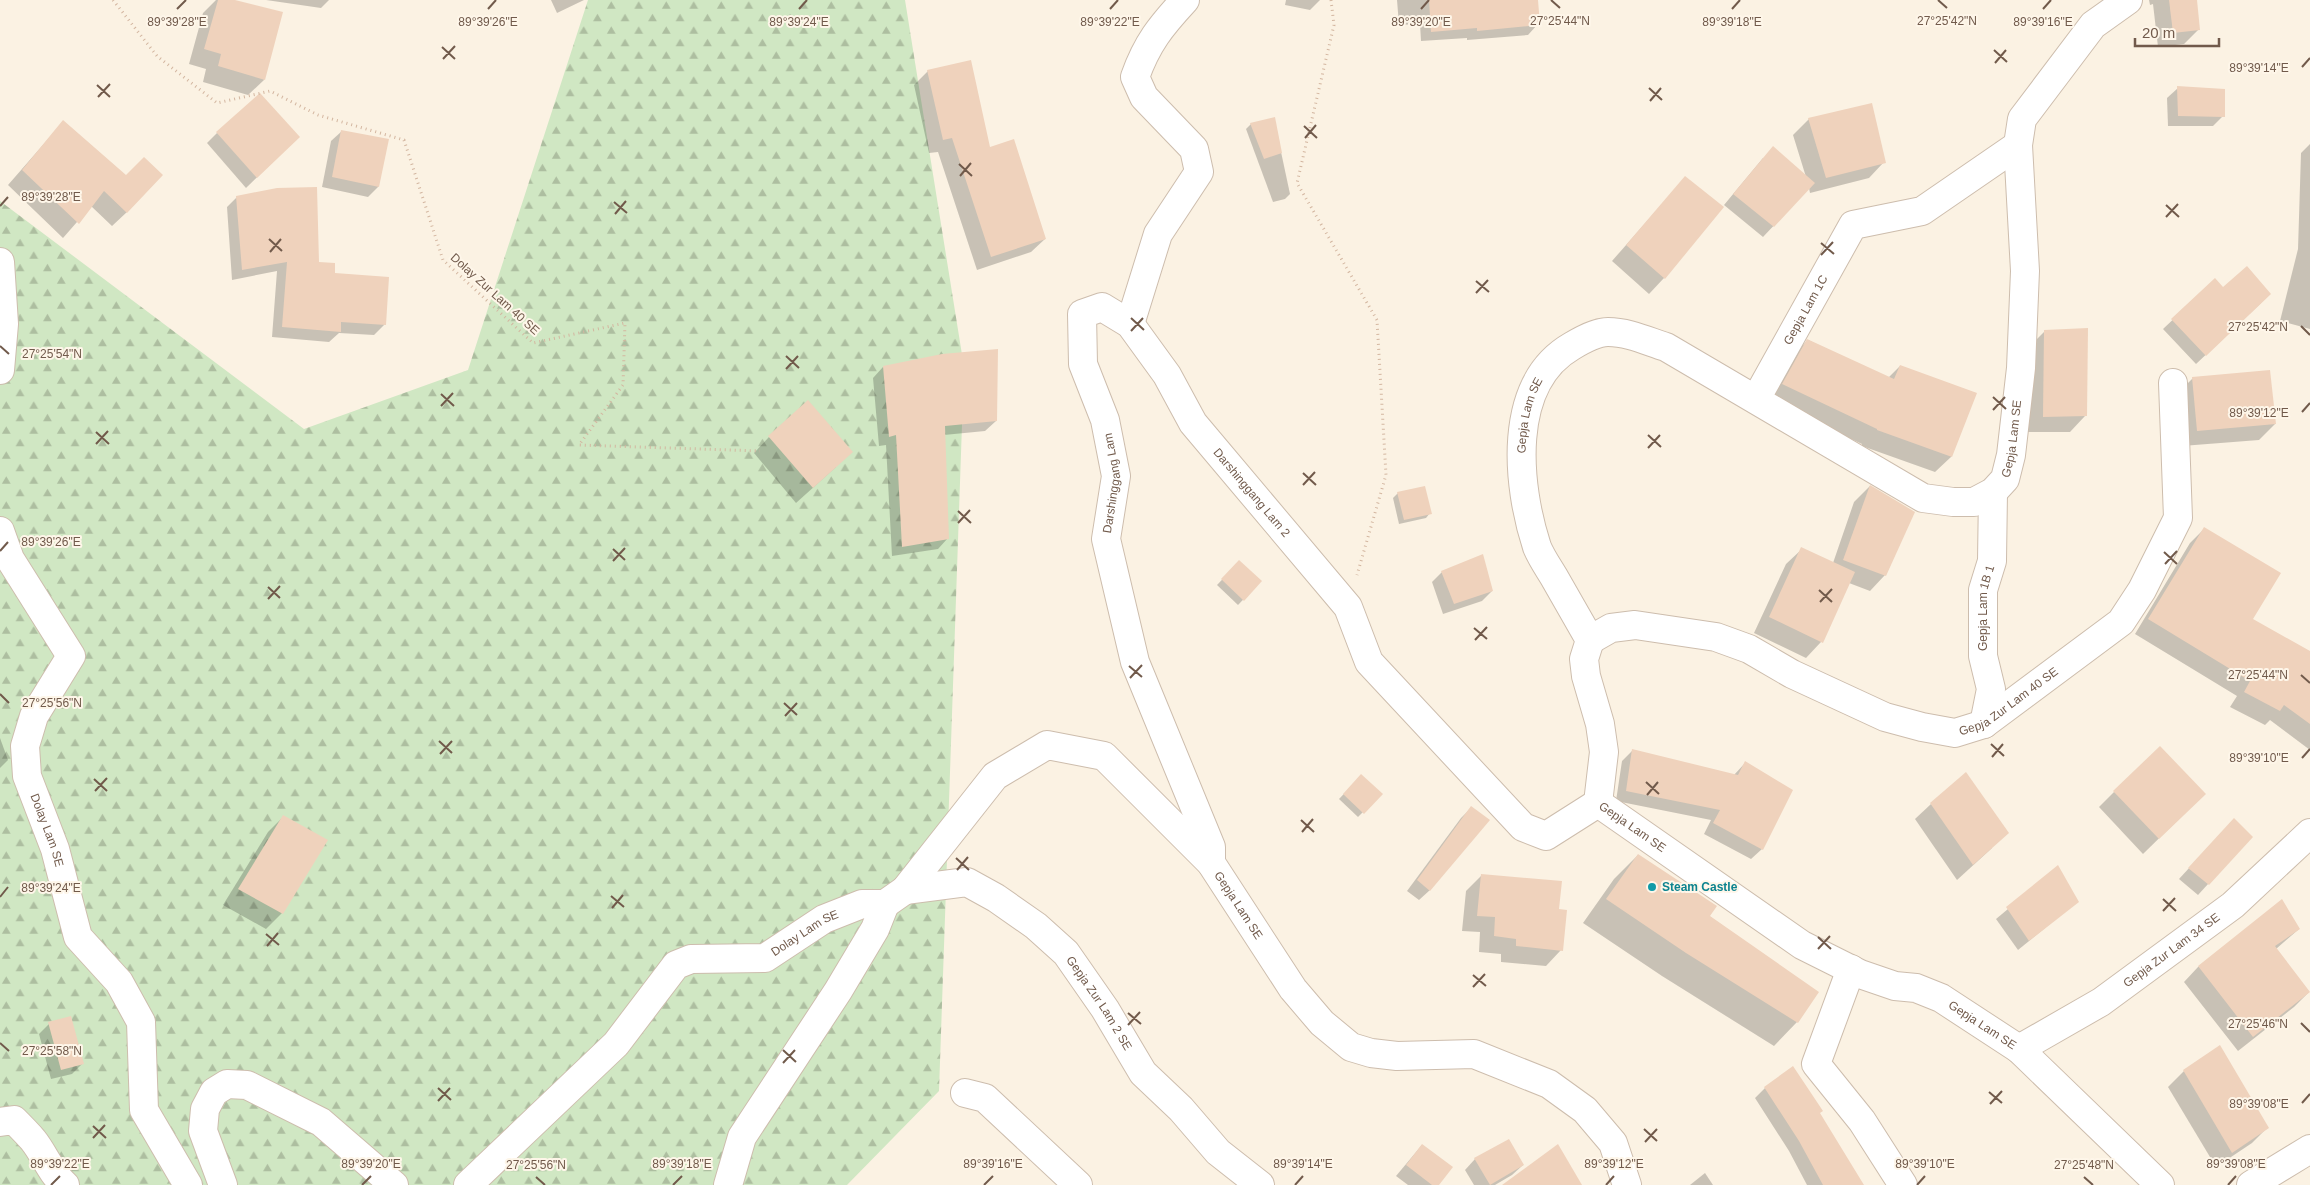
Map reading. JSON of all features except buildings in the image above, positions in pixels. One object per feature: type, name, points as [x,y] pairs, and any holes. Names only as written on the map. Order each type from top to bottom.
[{"type":"street","points":[[1130,324],[1158,234],[1199,172],[1194,149],[1144,97],[1134,77],[1144,52],[1166,20],[1185,0]]},
{"type":"street","name":"Gepja Lam SE","points":[[2128,0],[2093,26],[2022,119],[2018,145],[2025,271],[2021,368],[2012,455],[2004,478],[1993,492],[1974,502],[1953,502],[1923,498],[1666,347],[1631,335],[1606,332],[1584,339],[1565,350],[1545,371],[1533,394],[1522,432],[1521,469],[1527,510],[1538,550],[1590,640],[1584,659],[1586,676],[1600,724],[1604,752],[1598,804],[1802,945],[1876,980],[1894,986],[1916,988],[1941,998],[2019,1049],[2160,1185]]},
{"type":"street","name":"Gepja Lam 1C","points":[[1756,399],[1853,225],[1922,211],[2018,145]]},
{"type":"street","points":[[0,262],[4,324],[0,370]]},
{"type":"street","name":"Darshinggang Lam","points":[[1130,324],[1102,307],[1082,314],[1083,364],[1105,420],[1116,476],[1106,539],[1135,662],[1210,847],[1211,863]]},
{"type":"street","name":"Darshinggang Lam 2","points":[[1130,324],[1167,375],[1193,423],[1348,607],[1369,662],[1523,827],[1546,836],[1598,804]]},
{"type":"street","name":"Gepja Zur Lam 40 SE","points":[[1590,640],[1611,628],[1636,625],[1716,637],[1749,650],[1792,674],[1885,717],[1922,727],[1955,733],[1984,724],[2120,622],[2142,590],[2178,518],[2173,383]]},
{"type":"street","name":"Gepja Lam 1B 1","points":[[1984,724],[1991,689],[1983,656],[1983,590],[1992,561],[1993,492]]},
{"type":"street","name":"Dolay Lam SE","points":[[0,531],[10,558],[72,656],[34,716],[25,746],[26,776],[55,849],[78,937],[119,982],[141,1022],[144,1110],[188,1185]]},
{"type":"street","name":"Gepja Lam SE","points":[[895,897],[994,776],[1047,745],[1104,756],[1211,863],[1293,989],[1322,1023],[1352,1046],[1371,1052],[1397,1056],[1474,1054],[1549,1084],[1586,1110],[1613,1143],[1627,1185]]},
{"type":"street","name":"Gepja Zur Lam 34 SE","points":[[2019,1049],[2102,1002],[2234,906],[2310,833]]},
{"type":"street","name":"Gepja Zur Lam 2 SE","points":[[895,897],[967,882],[996,898],[1036,926],[1066,953],[1105,1009],[1143,1073],[1181,1109],[1218,1152],[1260,1185]]},
{"type":"street","points":[[728,1185],[742,1136],[838,991],[895,897]]},
{"type":"street","name":"Dolay Lam SE","points":[[468,1185],[616,1044],[676,965],[691,959],[765,958],[824,919],[862,904],[895,897]]},
{"type":"street","points":[[1851,969],[1816,1064],[1862,1121],[1903,1185]]},
{"type":"street","points":[[223,1185],[203,1131],[205,1108],[214,1092],[227,1084],[247,1085],[321,1122],[394,1185]]},
{"type":"street","points":[[965,1093],[985,1098],[1078,1185]]},
{"type":"street","points":[[0,1122],[14,1120],[34,1140],[54,1175],[65,1185]]},
{"type":"street","points":[[2251,1185],[2310,1149]]},
{"type":"path","name":"Dolay Zur Lam 40 SE","points":[[113,0],[157,56],[217,103],[270,91],[318,115],[404,140],[443,260],[533,343],[625,322],[623,385],[579,445],[760,451]]},
{"type":"path","points":[[1331,0],[1334,25],[1297,183],[1377,320],[1386,475],[1348,607]]},
{"type":"green space","points":[[588,0],[905,0],[964,367],[939,1091],[847,1185],[0,1185],[0,201],[304,429],[468,370]]},
{"type":"place","name":"Steam Castle","points":[[1652,887]]}]
